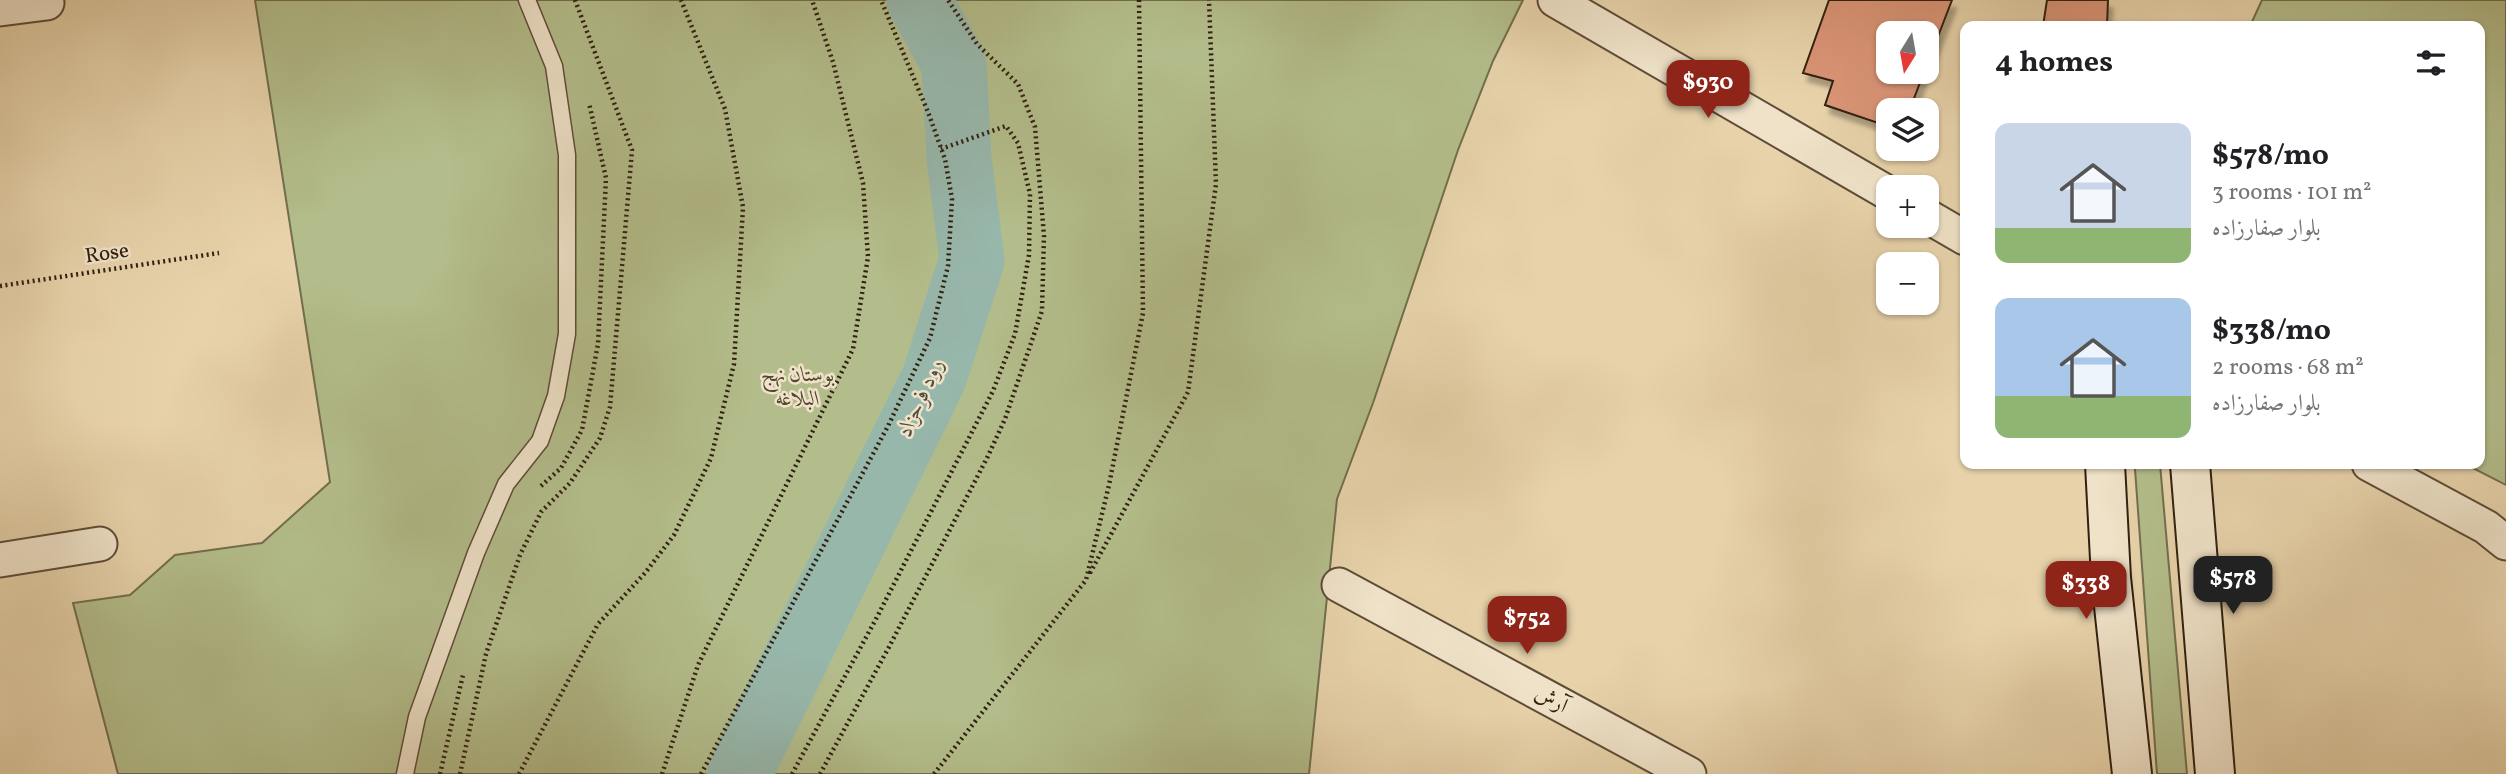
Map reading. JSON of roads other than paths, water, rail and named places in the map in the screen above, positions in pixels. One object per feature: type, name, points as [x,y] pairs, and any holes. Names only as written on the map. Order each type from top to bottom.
[{"type":"street","points":[[1555,0],[1876,186]]},
{"type":"street","points":[[0,9],[47,4]]},
{"type":"street","points":[[1939,223],[1960,235]]},
{"type":"street","points":[[2105,469],[2111,578],[2132,774]]},
{"type":"street","points":[[2190,469],[2215,774]]},
{"type":"street","points":[[2378,469],[2499,534]]},
{"type":"street","points":[[0,559],[100,544]]},
{"type":"street","name":"آرش","points":[[1339,585],[1689,774]]},
{"type":"lane","points":[[405,774],[417,717],[476,553],[506,484],[540,440],[556,396],[568,334],[567,155],[554,66],[527,0]]},
{"type":"waterway","name":"رود فرحزاد","points":[[739,774],[934,378],[972,260],[959,158],[954,64],[919,0]]},
{"type":"park label","name":"بوستان نهج البلاغه","points":[[798,387]]}]
